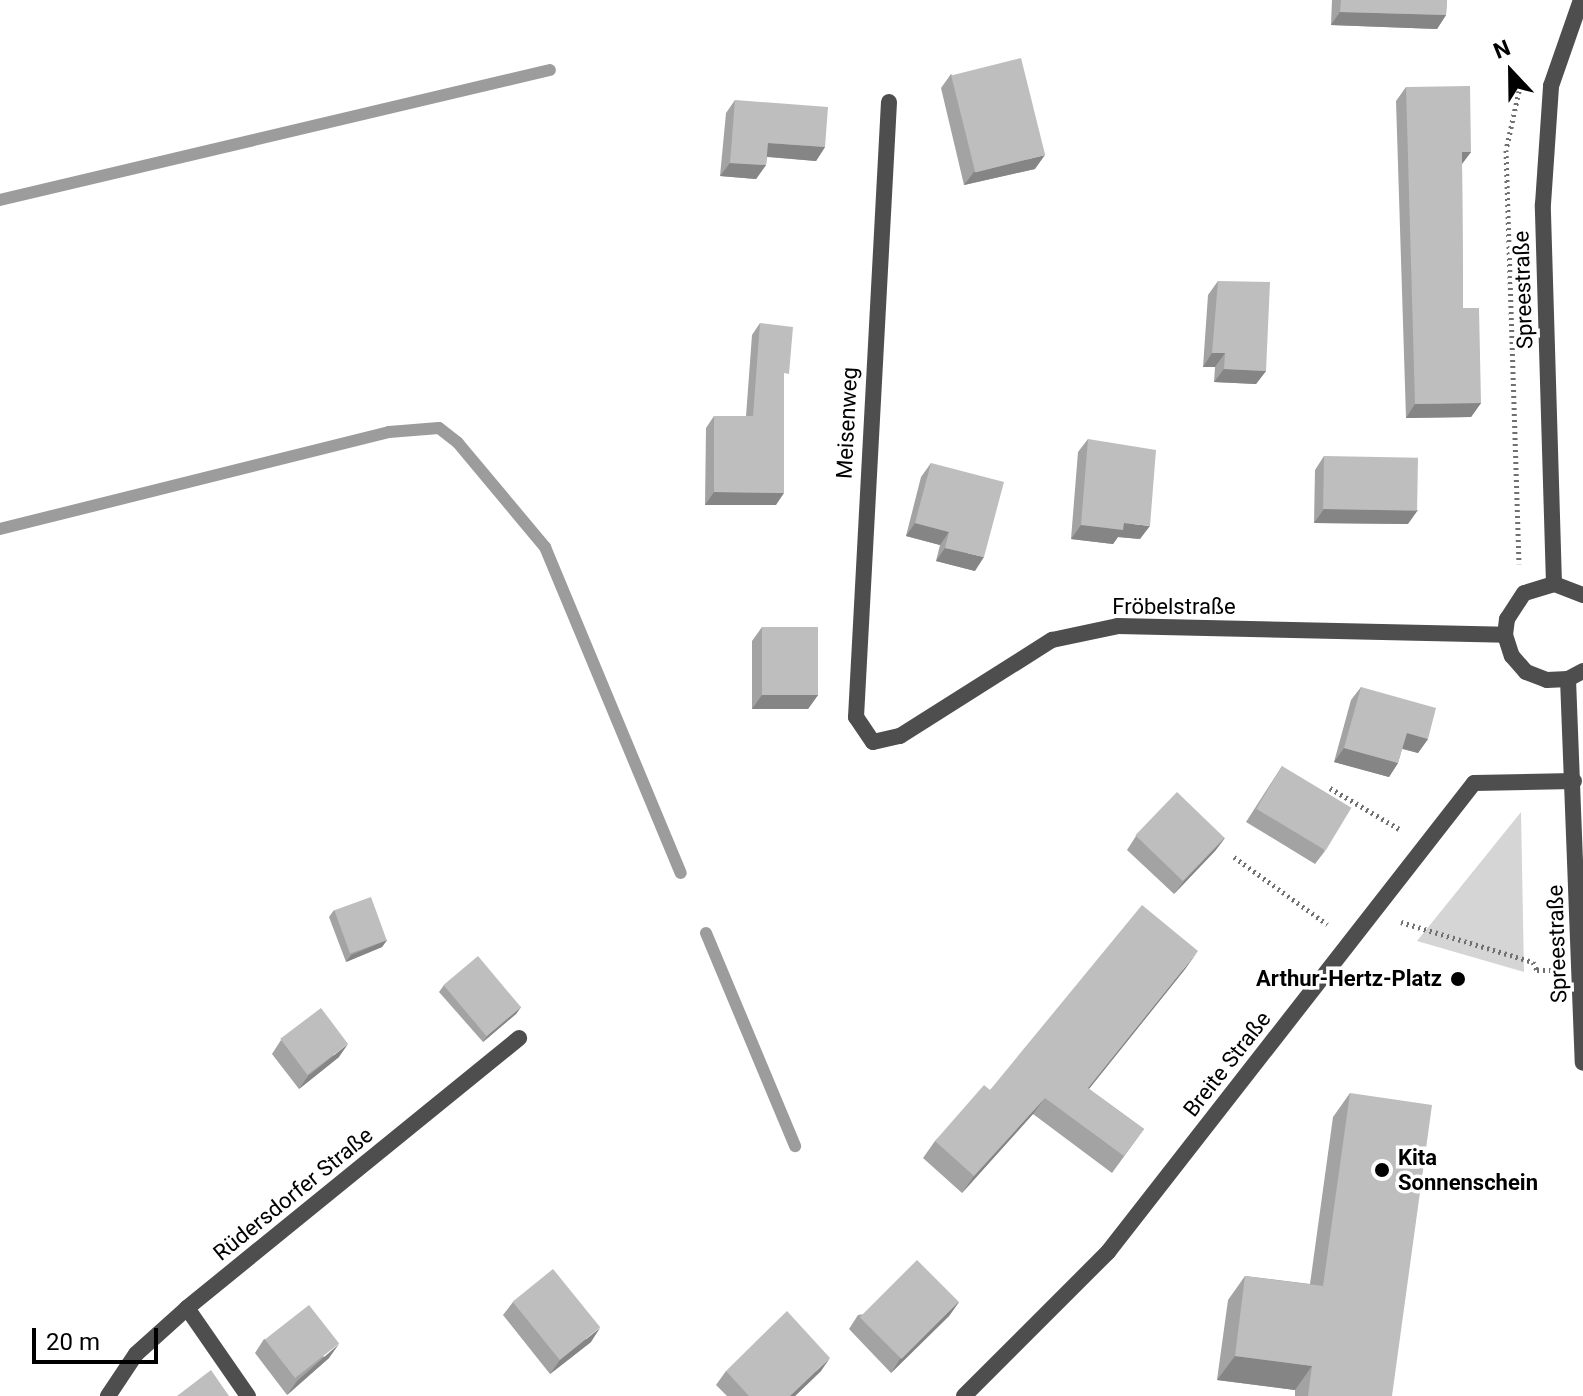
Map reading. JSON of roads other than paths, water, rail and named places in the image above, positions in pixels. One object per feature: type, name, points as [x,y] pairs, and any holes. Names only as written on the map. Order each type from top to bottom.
[{"type":"street","name":"Spreestraße","points":[[1554,584],[1543,204],[1551,86],[1581,0]]},
{"type":"street","name":"Meisenweg","points":[[873,742],[856,717],[889,102]]},
{"type":"street","points":[[1505,635],[1507,619],[1524,593],[1554,584],[1583,595]]},
{"type":"street","name":"Fröbelstraße","points":[[873,742],[900,736],[1052,640],[1118,626],[1505,635]]},
{"type":"street","name":"Spreestraße","points":[[1505,635],[1512,656],[1526,672],[1547,680],[1576,675],[1574,781],[1583,1063]]},
{"type":"street","name":"Breite Straße","points":[[964,1396],[1108,1252],[1474,783],[1574,781]]},
{"type":"street","name":"Rüdersdorfer Straße","points":[[108,1396],[136,1354],[187,1308],[519,1038]]},
{"type":"street","points":[[187,1308],[248,1396]]},
{"type":"waterway","points":[[0,200],[550,70]]},
{"type":"waterway","points":[[0,529],[389,432],[439,428],[458,443],[545,547],[681,873]]},
{"type":"waterway","points":[[706,933],[795,1146]]},
{"type":"place","name":"Arthur-Hertz-Platz","points":[[1458,979]]},
{"type":"place","name":"Kita Sonnenschein","points":[[1382,1170]]}]
